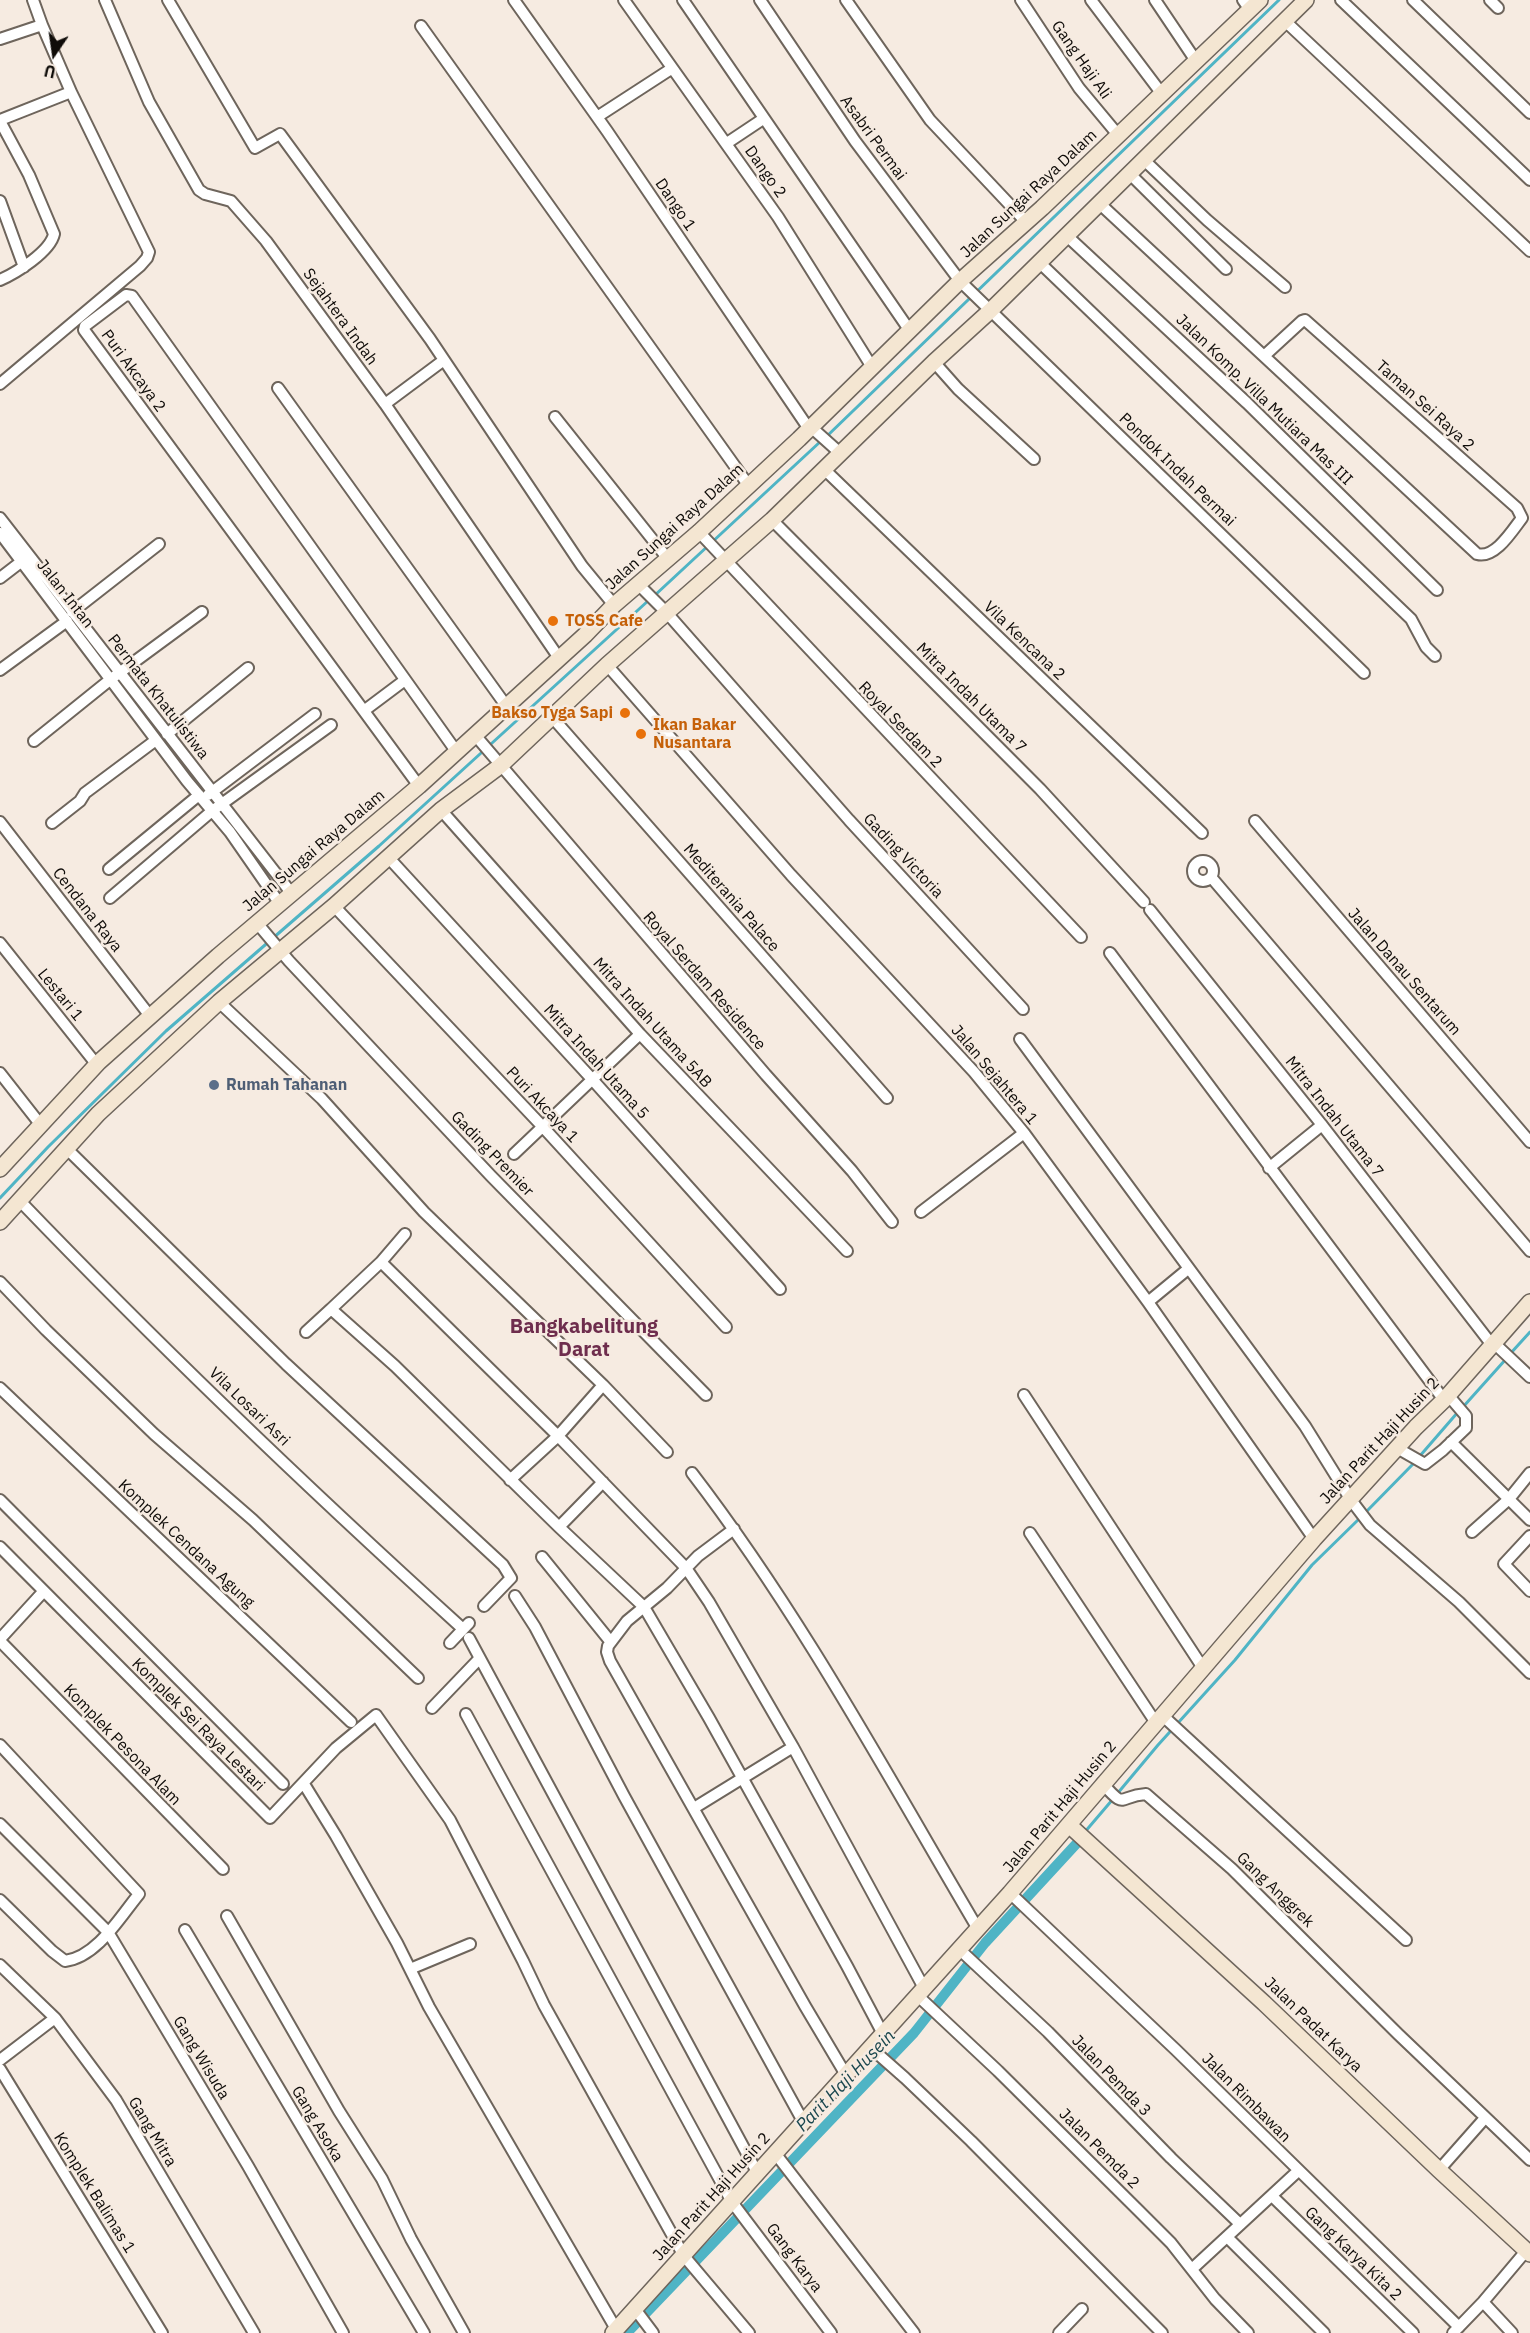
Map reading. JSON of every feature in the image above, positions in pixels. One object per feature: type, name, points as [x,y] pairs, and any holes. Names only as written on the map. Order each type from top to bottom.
[{"type":"street","points":[[0,384],[140,266],[149,252],[71,92],[33,0]]},
{"type":"street","name":"Sejahtera Indah","points":[[105,0],[149,102],[199,190],[205,194],[231,201],[266,241],[385,404],[559,658]]},
{"type":"street","points":[[168,0],[255,148],[280,134],[444,360],[582,566],[614,605]]},
{"type":"street","name":"Dango 1","points":[[514,0],[812,429],[836,450]]},
{"type":"street","name":"Dango 2","points":[[624,0],[778,217],[872,368]]},
{"type":"street","points":[[683,0],[910,332]]},
{"type":"street","name":"Asabri Permai","points":[[760,0],[855,141],[964,285]]},
{"type":"street","points":[[846,0],[930,120],[1027,223]]},
{"type":"street","name":"Gang Haji Ali","points":[[1021,0],[1079,88],[1119,136]]},
{"type":"street","points":[[1091,0],[1161,94]]},
{"type":"street","points":[[1155,0],[1196,61]]},
{"type":"street","points":[[0,1222],[121,1092],[219,1002],[334,906],[441,810],[552,717],[607,665],[661,607],[724,562],[772,520],[825,470],[836,450],[934,362],[986,307],[1039,262],[1306,0]]},
{"type":"street","points":[[1341,0],[1530,180]]},
{"type":"street","points":[[1413,0],[1530,113]]},
{"type":"street","name":"Jalan Sungai Raya Dalam","points":[[0,1169],[97,1065],[150,1016],[259,926],[286,899],[419,786],[456,751],[478,738],[507,707],[614,605],[641,587],[668,559],[701,535],[872,368],[964,285],[1119,136],[1196,61],[1251,3]]},
{"type":"street","points":[[1285,21],[1530,251]]},
{"type":"street","points":[[0,39],[42,25]]},
{"type":"street","points":[[421,26],[749,486]]},
{"type":"street","points":[[597,117],[671,69]]},
{"type":"street","points":[[0,280],[24,267],[49,244],[54,234],[29,175],[0,121],[71,92]]},
{"type":"street","points":[[726,143],[763,119]]},
{"type":"street","points":[[1143,159],[1207,220],[1285,287]]},
{"type":"street","points":[[1130,174],[1226,268]]},
{"type":"street","points":[[0,201],[24,267]]},
{"type":"street","name":"Taman Sei Raya 2","points":[[1099,203],[1264,356],[1481,555],[1494,550],[1522,518],[1517,508],[1305,320],[1264,356]]},
{"type":"street","name":"Jalan Komp. Villa Mutiara Mas III","points":[[1066,235],[1247,403],[1437,590]]},
{"type":"street","points":[[1039,262],[1411,619],[1426,647],[1435,656]]},
{"type":"street","name":"Pondok Indah Permai","points":[[964,285],[1365,673]]},
{"type":"street","name":"Puri Akcaya 2","points":[[419,786],[110,366],[84,330],[85,326],[126,295],[131,294],[456,751]]},
{"type":"street","points":[[385,404],[444,360]]},
{"type":"street","points":[[934,362],[958,389],[1034,459]]},
{"type":"street","points":[[278,388],[507,707]]},
{"type":"street","points":[[555,417],[668,559]]},
{"type":"street","name":"Vila Kencana 2","points":[[825,470],[1202,833]]},
{"type":"street","name":"Permata Khatulistiwa","points":[[0,518],[25,559],[69,616],[121,673],[167,734],[204,795],[217,808]]},
{"type":"street","name":"Mitra Indah Utama 7","points":[[772,520],[1040,789],[1147,906],[1496,1346],[1530,1377]]},
{"type":"street","name":"Jalan Intan","points":[[0,533],[25,559]]},
{"type":"street","name":"Royal Serdam 2","points":[[701,535],[724,562],[1081,937]]},
{"type":"street","points":[[0,670],[159,544]]},
{"type":"street","points":[[0,578],[25,559]]},
{"type":"street","points":[[641,587],[661,607]]},
{"type":"street","name":"Gading Victoria","points":[[661,607],[856,828],[1023,1009]]},
{"type":"street","points":[[34,741],[111,679],[202,612]]},
{"type":"street","name":"Jalan Intan","points":[[69,616],[111,679],[156,740],[204,795]]},
{"type":"street","name":"Jalan Sejahtera 1","points":[[607,665],[791,875],[975,1072],[1024,1133],[1148,1302],[1314,1539]]},
{"type":"street","points":[[167,734],[248,668]]},
{"type":"street","points":[[365,710],[405,680]]},
{"type":"street","points":[[109,870],[204,795],[315,714]]},
{"type":"street","name":"Mediterania Palace","points":[[552,717],[887,1098]]},
{"type":"street","points":[[110,898],[217,808],[331,725]]},
{"type":"street","name":"Royal Serdam Residence","points":[[478,738],[766,1075],[852,1171],[892,1222]]},
{"type":"street","points":[[52,823],[80,801],[85,793],[156,740]]},
{"type":"street","points":[[217,808],[286,899]]},
{"type":"street","name":"Mitra Indah Utama 5AB","points":[[441,810],[640,1034],[744,1146],[847,1251]]},
{"type":"street","name":"Jalan Danau Sentarum","points":[[1254,821],[1530,1142]]},
{"type":"street","name":"Cendana Raya","points":[[0,822],[150,1016]]},
{"type":"street","name":"Mitra Indah Utama 5","points":[[388,857],[591,1078],[780,1289]]},
{"type":"street","points":[[1211,878],[1530,1251]]},
{"type":"street","name":"Puri Akcaya 1","points":[[334,906],[542,1126],[726,1327]]},
{"type":"street","name":"Gading Premier","points":[[259,926],[491,1176],[706,1395]]},
{"type":"street","name":"Lestari 1","points":[[0,943],[97,1065]]},
{"type":"street","points":[[1110,953],[1269,1168],[1449,1400],[1466,1416],[1466,1428],[1443,1450],[1423,1463],[1404,1452]]},
{"type":"street","points":[[219,1002],[322,1099],[424,1212],[603,1384],[667,1452]]},
{"type":"street","points":[[514,1154],[591,1078],[640,1034]]},
{"type":"street","points":[[1020,1040],[1305,1426],[1370,1525],[1459,1602],[1530,1673]]},
{"type":"street","points":[[0,1073],[40,1124]]},
{"type":"street","points":[[1269,1168],[1322,1125]]},
{"type":"street","points":[[921,1212],[1024,1133]]},
{"type":"street","points":[[67,1149],[286,1364],[503,1565],[511,1578],[484,1606]]},
{"type":"street","name":"Vila Losari Asri","points":[[20,1201],[117,1301],[212,1393],[467,1630]]},
{"type":"street","points":[[306,1332],[381,1263],[405,1234]]},
{"type":"street","points":[[381,1263],[558,1436],[686,1568],[709,1602],[794,1747],[921,1992]]},
{"type":"street","points":[[1148,1302],[1188,1269]]},
{"type":"street","points":[[0,1282],[46,1330],[146,1426],[253,1520],[418,1678]]},
{"type":"street","name":"Jalan Parit Haji Husin 2","points":[[615,2331],[639,2315],[686,2258],[739,2210],[758,2174],[782,2162],[804,2122],[846,2075],[881,2056],[883,2034],[921,1992],[964,1954],[978,1929],[1072,1828],[1104,1786],[1163,1720],[1203,1668],[1314,1539],[1355,1505],[1404,1452],[1496,1346],[1530,1302]]},
{"type":"street","points":[[331,1309],[395,1366],[510,1480],[644,1607],[704,1708],[883,2034]]},
{"type":"street","points":[[510,1480],[558,1436],[603,1384]]},
{"type":"street","name":"Komplek Cendana Agung","points":[[0,1388],[351,1722]]},
{"type":"street","points":[[1024,1395],[1203,1668]]},
{"type":"street","points":[[1451,1442],[1530,1520]]},
{"type":"street","points":[[692,1473],[734,1529],[836,1689],[978,1929]]},
{"type":"street","points":[[1473,1532],[1509,1499],[1530,1473]]},
{"type":"street","points":[[559,1527],[603,1482]]},
{"type":"street","points":[[0,1500],[283,1784]]},
{"type":"street","points":[[734,1529],[698,1556],[644,1607],[610,1641],[607,1652],[610,1661],[846,2075]]},
{"type":"street","points":[[1030,1533],[1163,1720],[1182,1732],[1406,1940]]},
{"type":"street","points":[[1530,1536],[1504,1564],[1530,1591]]},
{"type":"street","name":"Komplek Sei Raya Lestari","points":[[0,1547],[270,1818],[336,1748],[376,1715],[450,1820],[524,1961],[544,2005],[686,2258]]},
{"type":"street","points":[[542,1557],[610,1641]]},
{"type":"street","points":[[0,1640],[43,1592]]},
{"type":"street","points":[[515,1596],[535,1627],[624,1796],[804,2122]]},
{"type":"street","points":[[450,1643],[467,1630],[479,1659],[758,2174]]},
{"type":"street","name":"Komplek Pesona Alam","points":[[0,1640],[223,1869]]},
{"type":"street","points":[[432,1708],[479,1659]]},
{"type":"street","name":"Gang Karya","points":[[466,1714],[739,2210],[831,2333]]},
{"type":"street","points":[[0,1745],[139,1894],[108,1932],[87,1952],[73,1960],[65,1961],[0,1900]]},
{"type":"street","points":[[694,1808],[794,1747]]},
{"type":"street","points":[[304,1784],[336,1836],[429,2007],[615,2331]]},
{"type":"street","name":"Gang Anggrek","points":[[1104,1786],[1119,1801],[1146,1794],[1232,1869],[1485,2118]]},
{"type":"street","name":"Gang Wisuda","points":[[0,1824],[108,1932],[248,2166],[343,2333]]},
{"type":"street","name":"Jalan Padat Karya","points":[[1072,1828],[1264,2003],[1438,2170],[1528,2252]]},
{"type":"street","name":"Jalan Rimbawan","points":[[1010,1893],[1176,2050],[1456,2330]]},
{"type":"street","points":[[227,1916],[339,2111],[382,2179],[411,2240],[464,2333]]},
{"type":"street","name":"Gang Asoka","points":[[185,1930],[424,2333]]},
{"type":"street","points":[[410,1969],[470,1944]]},
{"type":"street","name":"Jalan Pemda 3","points":[[964,1954],[1048,2032],[1156,2143],[1240,2224]]},
{"type":"street","name":"Gang Mitra","points":[[0,1965],[55,2018],[116,2100],[254,2333]]},
{"type":"street","name":"Jalan Pemda 2","points":[[921,1992],[930,2006],[1171,2243],[1215,2299],[1248,2333]]},
{"type":"street","points":[[0,2060],[55,2018]]},
{"type":"street","points":[[881,2056],[1096,2265],[1162,2333]]},
{"type":"street","name":"Komplek Balimas 1","points":[[0,2069],[162,2333]]},
{"type":"street","points":[[1438,2170],[1485,2118],[1530,2160]]},
{"type":"street","points":[[782,2162],[914,2333]]},
{"type":"street","points":[[1192,2270],[1298,2171]]},
{"type":"street","name":"Gang Karya Kita 2","points":[[1272,2196],[1413,2333]]},
{"type":"street","points":[[1227,2237],[1324,2333]]},
{"type":"street","points":[[1456,2330],[1528,2252]]},
{"type":"street","points":[[686,2258],[748,2333]]},
{"type":"street","points":[[1483,2302],[1512,2333]]},
{"type":"street","points":[[1059,2333],[1082,2309]]},
{"type":"street","points":[[639,2315],[653,2333]]},
{"type":"waterway","points":[[826,437],[1279,0]]},
{"type":"waterway","points":[[654,596],[821,441]]},
{"type":"waterway","points":[[0,1198],[48,1147],[166,1031],[379,846],[649,600]]},
{"type":"waterway","points":[[1510,1354],[1530,1332]]},
{"type":"waterway","points":[[1463,1407],[1506,1359]]},
{"type":"waterway","points":[[1419,1457],[1458,1412]]},
{"type":"waterway","points":[[1365,1513],[1415,1462]]},
{"type":"waterway","points":[[1117,1794],[1235,1660],[1312,1565],[1360,1518]]},
{"type":"waterway","points":[[1084,1833],[1113,1799]]},
{"type":"waterway","name":"Parit Haji Husein","points":[[627,2333],[914,2033],[985,1943],[1078,1842]]},
{"type":"place","name":"TOSS Cafe","points":[[553,621]]},
{"type":"place","name":"Bakso Tyga Sapi","points":[[625,713]]},
{"type":"place","name":"Ikan Bakar Nusantara","points":[[641,734]]},
{"type":"place","name":"Rumah Tahanan","points":[[214,1085]]},
{"type":"district","name":"Bangkabelitung Darat","points":[[584,1338]]}]
